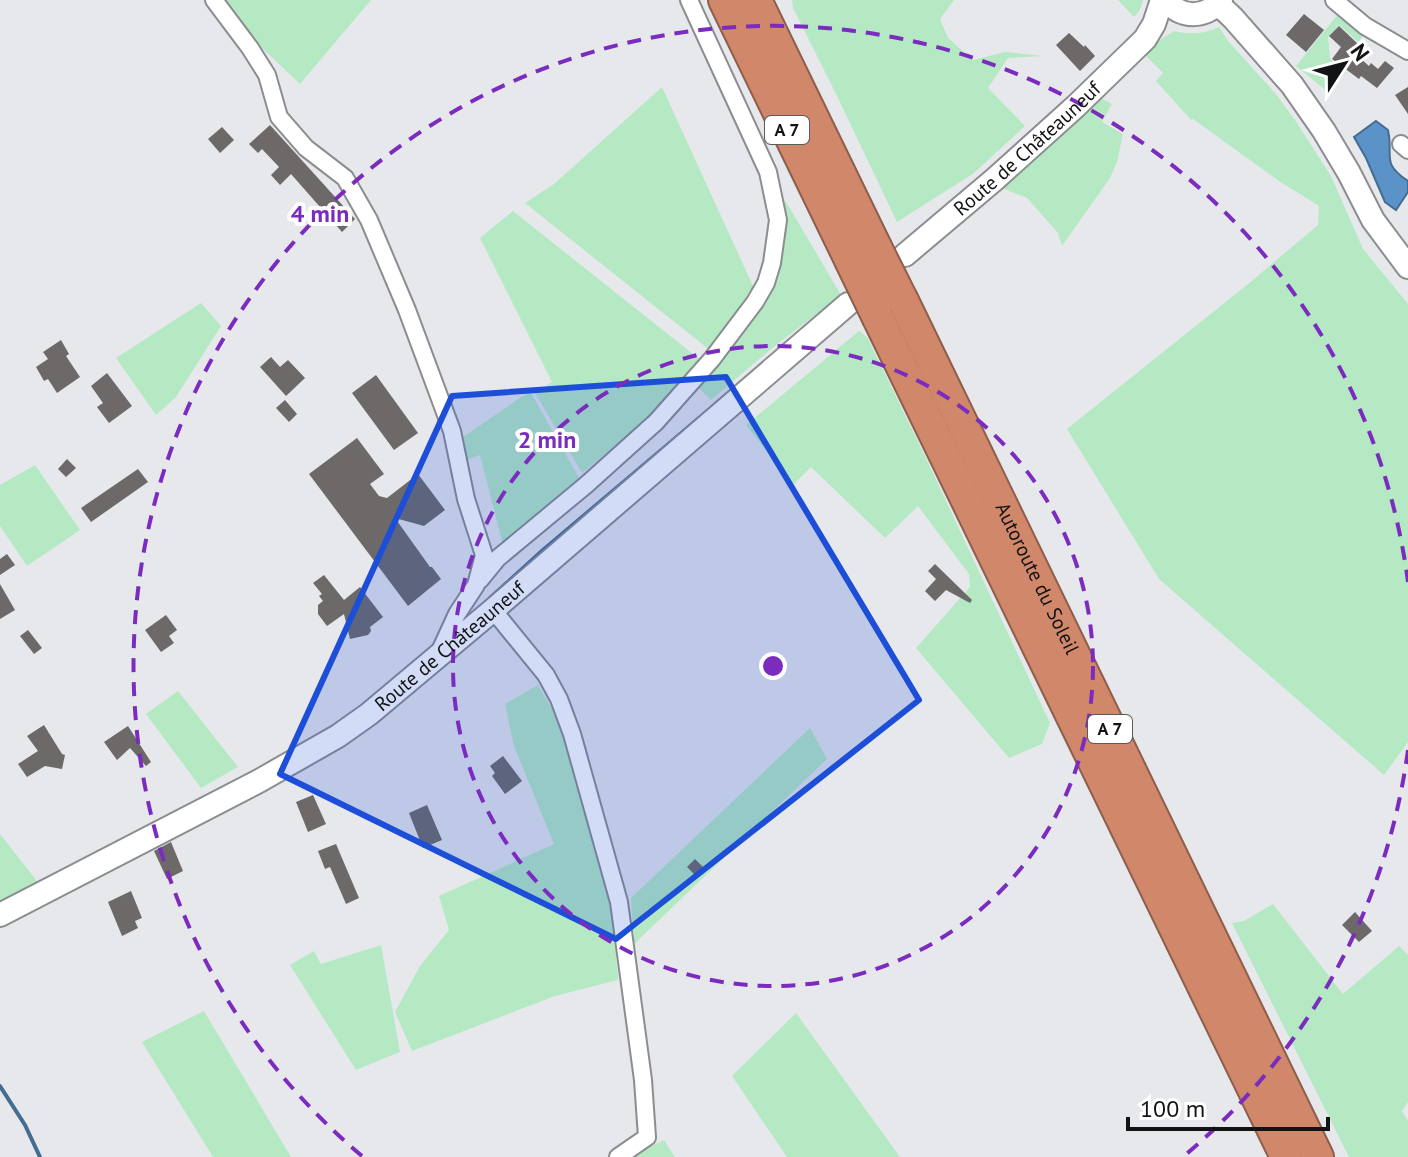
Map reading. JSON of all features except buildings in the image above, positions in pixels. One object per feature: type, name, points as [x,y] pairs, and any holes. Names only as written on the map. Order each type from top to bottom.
[{"type":"highway","name":"Autoroute du Soleil","points":[[724,0],[863,253],[903,301],[1318,1157]]},
{"type":"highway","name":"Autoroute du Soleil","points":[[756,0],[863,253],[878,318],[1284,1153]]},
{"type":"highway","points":[[1210,934],[1246,977],[1334,1157]]},
{"type":"main road","name":"Route de Châteauneuf","points":[[1145,39],[1164,0],[1185,14],[1203,14],[1219,2]]},
{"type":"main road","points":[[1219,2],[1292,85],[1331,141],[1373,220],[1408,267]]},
{"type":"main road","name":"Route de Châteauneuf","points":[[905,255],[1053,127],[1145,39],[1185,14]]},
{"type":"main road","name":"Route de Châteauneuf","points":[[0,915],[259,781],[338,736],[402,688],[848,304]]},
{"type":"street","points":[[214,0],[267,75],[279,117],[306,148],[345,178],[369,220],[407,310],[452,431],[466,499],[484,555],[476,585]]},
{"type":"street","points":[[438,655],[457,614],[498,558],[656,422],[712,359],[766,283],[778,220],[768,172],[689,0]]},
{"type":"street","points":[[1334,0],[1365,26],[1408,51]]},
{"type":"street","points":[[493,610],[546,675],[559,699],[572,734],[619,902],[643,1080],[647,1137],[618,1157]]},
{"type":"highlighted area","points":[[726,377],[919,700],[616,939],[280,774],[452,396]]},
{"type":"green space","points":[[220,0],[371,0],[300,84],[237,24]]},
{"type":"green space","points":[[792,0],[954,0],[940,19],[948,38],[973,60],[1005,52],[1044,56],[1008,58],[988,88],[1025,126],[974,173],[897,222],[793,8]]},
{"type":"green space","points":[[1118,0],[1143,0],[1134,17]]},
{"type":"green space","points":[[1339,13],[1365,33],[1358,42],[1339,25],[1328,37],[1330,59],[1346,72],[1329,93],[1296,66]]},
{"type":"green space","points":[[1219,27],[1297,123],[1331,176],[1363,249],[1408,304],[1408,742],[1384,775],[1159,579],[1067,429],[1318,225],[1319,206],[1191,120],[1156,81],[1163,73],[1145,55],[1151,46],[1174,31],[1197,33]]},
{"type":"green space","points":[[662,87],[753,286],[711,351],[525,203],[554,184]]},
{"type":"green space","points":[[1101,98],[1112,104],[1102,122],[1123,134],[1117,162],[1110,178],[1062,246],[1058,233],[1027,198],[1002,188]]},
{"type":"green space","points":[[785,200],[841,295],[711,400],[698,387],[766,299]]},
{"type":"green space","points":[[513,211],[703,362],[648,419],[582,473],[535,393],[552,382],[480,238]]},
{"type":"green space","points":[[201,303],[221,326],[176,397],[156,415],[116,358]]},
{"type":"green space","points":[[859,331],[867,337],[1050,723],[1042,744],[1009,758],[916,648],[970,587],[969,574],[918,506],[885,538],[811,467],[793,485],[746,425]]},
{"type":"green space","points":[[530,391],[582,483],[503,545],[480,455],[467,460],[463,437]]},
{"type":"green space","points":[[35,465],[80,530],[27,566],[0,526],[0,485]]},
{"type":"green space","points":[[538,685],[561,725],[612,907],[618,980],[555,996],[412,1051],[395,1012],[420,966],[449,930],[439,896],[554,844],[514,746],[505,704]]},
{"type":"green space","points":[[178,691],[238,767],[201,788],[146,714]]},
{"type":"green space","points":[[810,728],[827,759],[634,944],[631,898]]},
{"type":"green space","points":[[0,834],[40,885],[0,905]]},
{"type":"green space","points":[[1273,904],[1343,994],[1399,946],[1408,955],[1408,1102],[1402,1111],[1408,1121],[1408,1157],[1349,1157],[1232,923],[1244,921]]},
{"type":"green space","points":[[381,945],[400,1052],[356,1070],[290,965],[314,951],[321,964]]},
{"type":"green space","points":[[204,1011],[291,1157],[213,1157],[142,1042]]},
{"type":"green space","points":[[796,1013],[900,1157],[787,1157],[732,1076]]},
{"type":"green space","points":[[664,1140],[675,1157],[628,1157]]},
{"type":"water","points":[[1376,121],[1388,130],[1391,164],[1408,181],[1408,192],[1396,210],[1385,202],[1354,137]]},
{"type":"waterway","points":[[490,598],[698,419]]},
{"type":"waterway","points":[[0,1086],[25,1125],[40,1157]]}]
